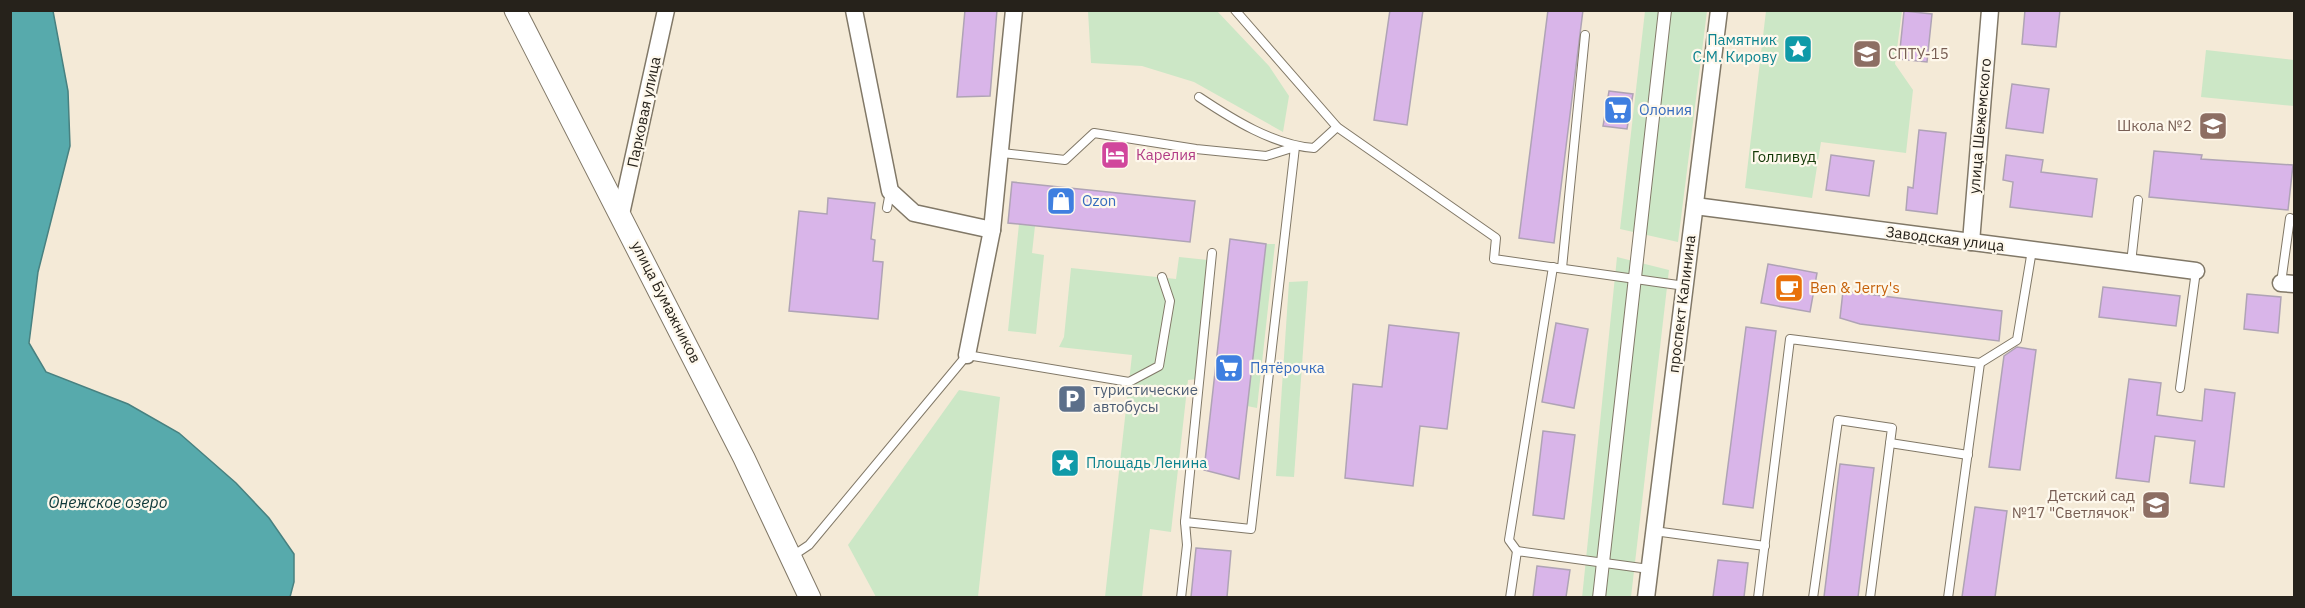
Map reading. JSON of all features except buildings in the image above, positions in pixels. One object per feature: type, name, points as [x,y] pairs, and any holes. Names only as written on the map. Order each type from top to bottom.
[{"type":"street","name":"улица Бумажников","points":[[515,10],[744,458],[810,597]]},
{"type":"street","name":"Парковая улица","points":[[621,214],[666,10]]},
{"type":"street","points":[[854,10],[889,200],[915,213],[992,231]]},
{"type":"street","points":[[967,355],[992,231],[1002,153],[1014,10]]},
{"type":"street","points":[[1599,597],[1665,10]]},
{"type":"street","name":"проспект Калинина","points":[[1646,597],[1719,10]]},
{"type":"street","name":"улица Шежемского","points":[[1971,242],[1990,10]]},
{"type":"street","name":"Заводская улица","points":[[1695,206],[2196,271]]},
{"type":"lane","points":[[1235,10],[1337,128],[1496,238],[1494,259],[1685,286]]},
{"type":"lane","points":[[1562,268],[1585,35]]},
{"type":"lane","points":[[1199,97],[1230,117],[1295,147]]},
{"type":"lane","points":[[1002,153],[1065,160],[1094,133],[1196,149],[1266,156],[1295,147],[1314,147],[1337,128]]},
{"type":"lane","points":[[1185,522],[1251,529],[1295,147]]},
{"type":"lane","points":[[2131,263],[2138,200]]},
{"type":"lane","points":[[2288,283],[2290,218]]},
{"type":"lane","points":[[1758,597],[1790,339],[1980,363],[2017,340],[2032,250]]},
{"type":"lane","points":[[1181,597],[1187,545],[1185,522],[1212,253]]},
{"type":"lane","points":[[1510,597],[1517,551],[1509,540],[1553,267]]},
{"type":"lane","points":[[2180,388],[2196,271]]},
{"type":"lane","points":[[791,558],[809,545],[967,355],[1129,382],[1159,366],[1170,301],[1162,277]]},
{"type":"lane","points":[[1948,597],[1980,363]]},
{"type":"lane","points":[[1813,597],[1838,420],[1892,428],[1870,597]]},
{"type":"lane","points":[[1890,443],[1968,455]]},
{"type":"lane","points":[[1654,531],[1765,546]]},
{"type":"lane","points":[[1517,551],[1649,569]]},
{"type":"green space","points":[[1088,11],[1217,11],[1269,66],[1289,96],[1283,132],[1194,82],[1142,66],[1091,63]]},
{"type":"green space","points":[[1645,11],[1707,11],[1678,242],[1620,229]]},
{"type":"green space","name":"Голливуд","points":[[1766,11],[1902,11],[1895,64],[1913,90],[1906,153],[1821,142],[1812,198],[1745,188]]},
{"type":"green space","points":[[2206,50],[2294,60],[2294,106],[2201,97]]},
{"type":"green space","points":[[1019,224],[1035,226],[1032,253],[1044,255],[1036,334],[1008,331]]},
{"type":"green space","points":[[1266,244],[1275,244],[1257,408],[1247,406]]},
{"type":"green space","points":[[1179,257],[1208,260],[1196,379],[1188,380],[1171,532],[1150,529],[1142,597],[1105,597],[1132,355],[1059,347],[1064,337],[1071,268],[1176,279]]},
{"type":"green space","points":[[1617,257],[1669,270],[1631,597],[1582,598]]},
{"type":"green space","points":[[1308,281],[1294,477],[1276,476],[1289,282]]},
{"type":"green space","points":[[959,390],[1000,397],[978,597],[876,597],[848,545]]},
{"type":"water","name":"Онежское озеро","points":[[10,11],[53,11],[68,91],[70,146],[38,272],[29,343],[46,372],[128,404],[179,433],[236,483],[269,518],[294,554],[294,582],[290,597],[11,597]]},
{"type":"place","name":"Памятник С.М. Кирову","points":[[1798,49]]},
{"type":"place","name":"СПТУ-15","points":[[1867,54]]},
{"type":"place","name":"Олония","points":[[1618,110]]},
{"type":"place","name":"Школа №2","points":[[2213,126]]},
{"type":"place","name":"Карелия","points":[[1115,155]]},
{"type":"place","name":"Ozon","points":[[1061,201]]},
{"type":"place","name":"Ben & Jerry's","points":[[1789,288]]},
{"type":"place","name":"Пятёрочка","points":[[1229,368]]},
{"type":"place","name":"туристические автобусы","points":[[1072,399]]},
{"type":"place","name":"Площадь Ленина","points":[[1065,463]]},
{"type":"place","name":"Детский сад №17 \"Светлячок\"","points":[[2156,505]]}]
